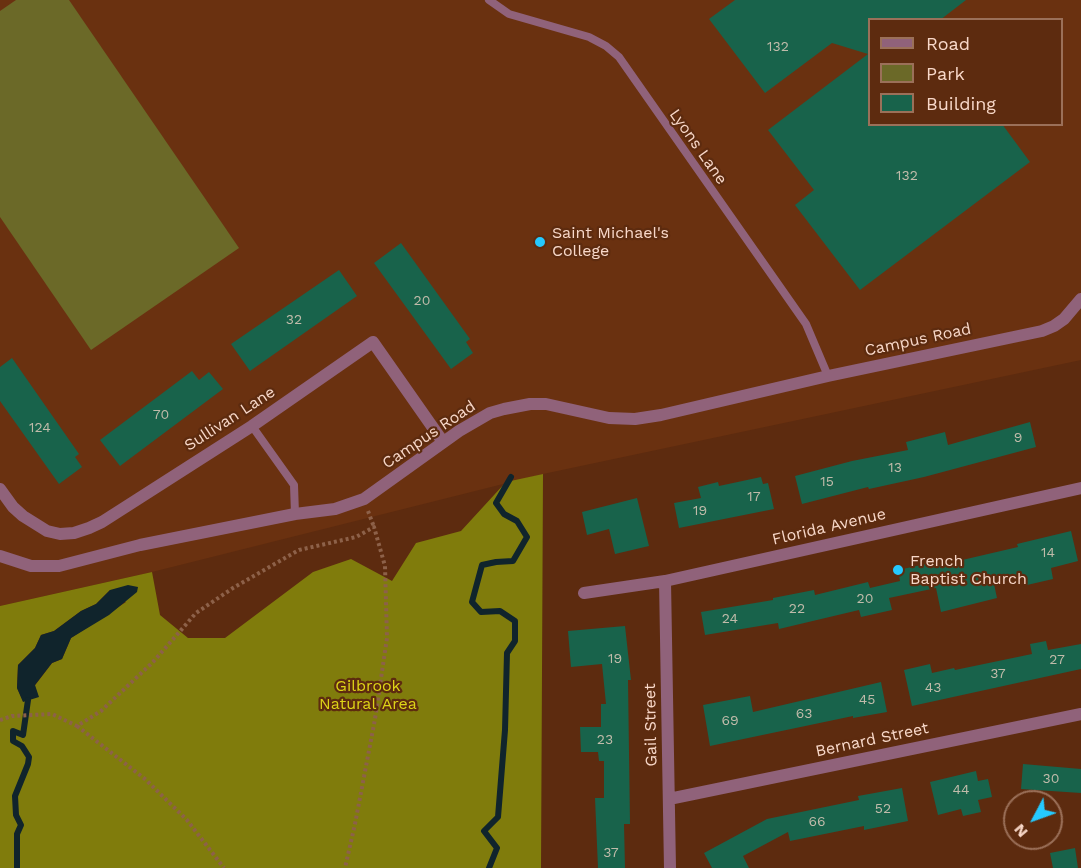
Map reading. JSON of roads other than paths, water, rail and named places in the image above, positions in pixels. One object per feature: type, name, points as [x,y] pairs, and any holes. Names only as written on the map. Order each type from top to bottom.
[{"type":"street","name":"Campus Road","points":[[0,556],[31,566],[59,566],[140,545],[295,514],[335,509],[364,499],[443,442],[490,413],[524,405],[546,404],[603,417],[635,419],[661,415],[828,376],[1042,331],[1064,319],[1081,299]]},
{"type":"street","name":"Sullivan Lane","points":[[0,489],[13,507],[34,524],[60,534],[74,533],[102,522],[252,426],[373,342],[443,442]]},
{"type":"street","name":"Florida Avenue","points":[[584,593],[665,581],[1081,488]]},
{"type":"street","name":"Gail Street","points":[[665,581],[670,868]]},
{"type":"street","name":"Bernard Street","points":[[669,799],[1081,714]]},
{"type":"lane","name":"Lyons Lane","points":[[489,0],[509,14],[589,37],[606,46],[619,57],[801,317],[828,376]]},
{"type":"lane","points":[[252,426],[294,484],[295,514]]},
{"type":"water","points":[[128,585],[138,587],[137,592],[109,615],[71,638],[62,659],[52,663],[35,685],[39,697],[23,702],[17,688],[18,665],[35,648],[41,635],[54,631],[81,611],[96,604],[110,590]]},
{"type":"waterway","points":[[489,868],[497,848],[484,831],[498,817],[505,730],[507,653],[515,641],[515,621],[500,611],[481,612],[472,602],[482,565],[513,561],[527,537],[517,521],[504,514],[496,503],[511,477]]},
{"type":"waterway","points":[[17,868],[17,834],[21,825],[16,815],[15,796],[29,757],[22,746],[13,741],[13,731],[23,735],[28,700]]},
{"type":"place","name":"Saint Michael's College","points":[[540,242]]},
{"type":"place","name":"French Baptist Church","points":[[898,570]]},
{"type":"park label","name":"Gilbrook Natural Area","points":[[368,695]]}]
